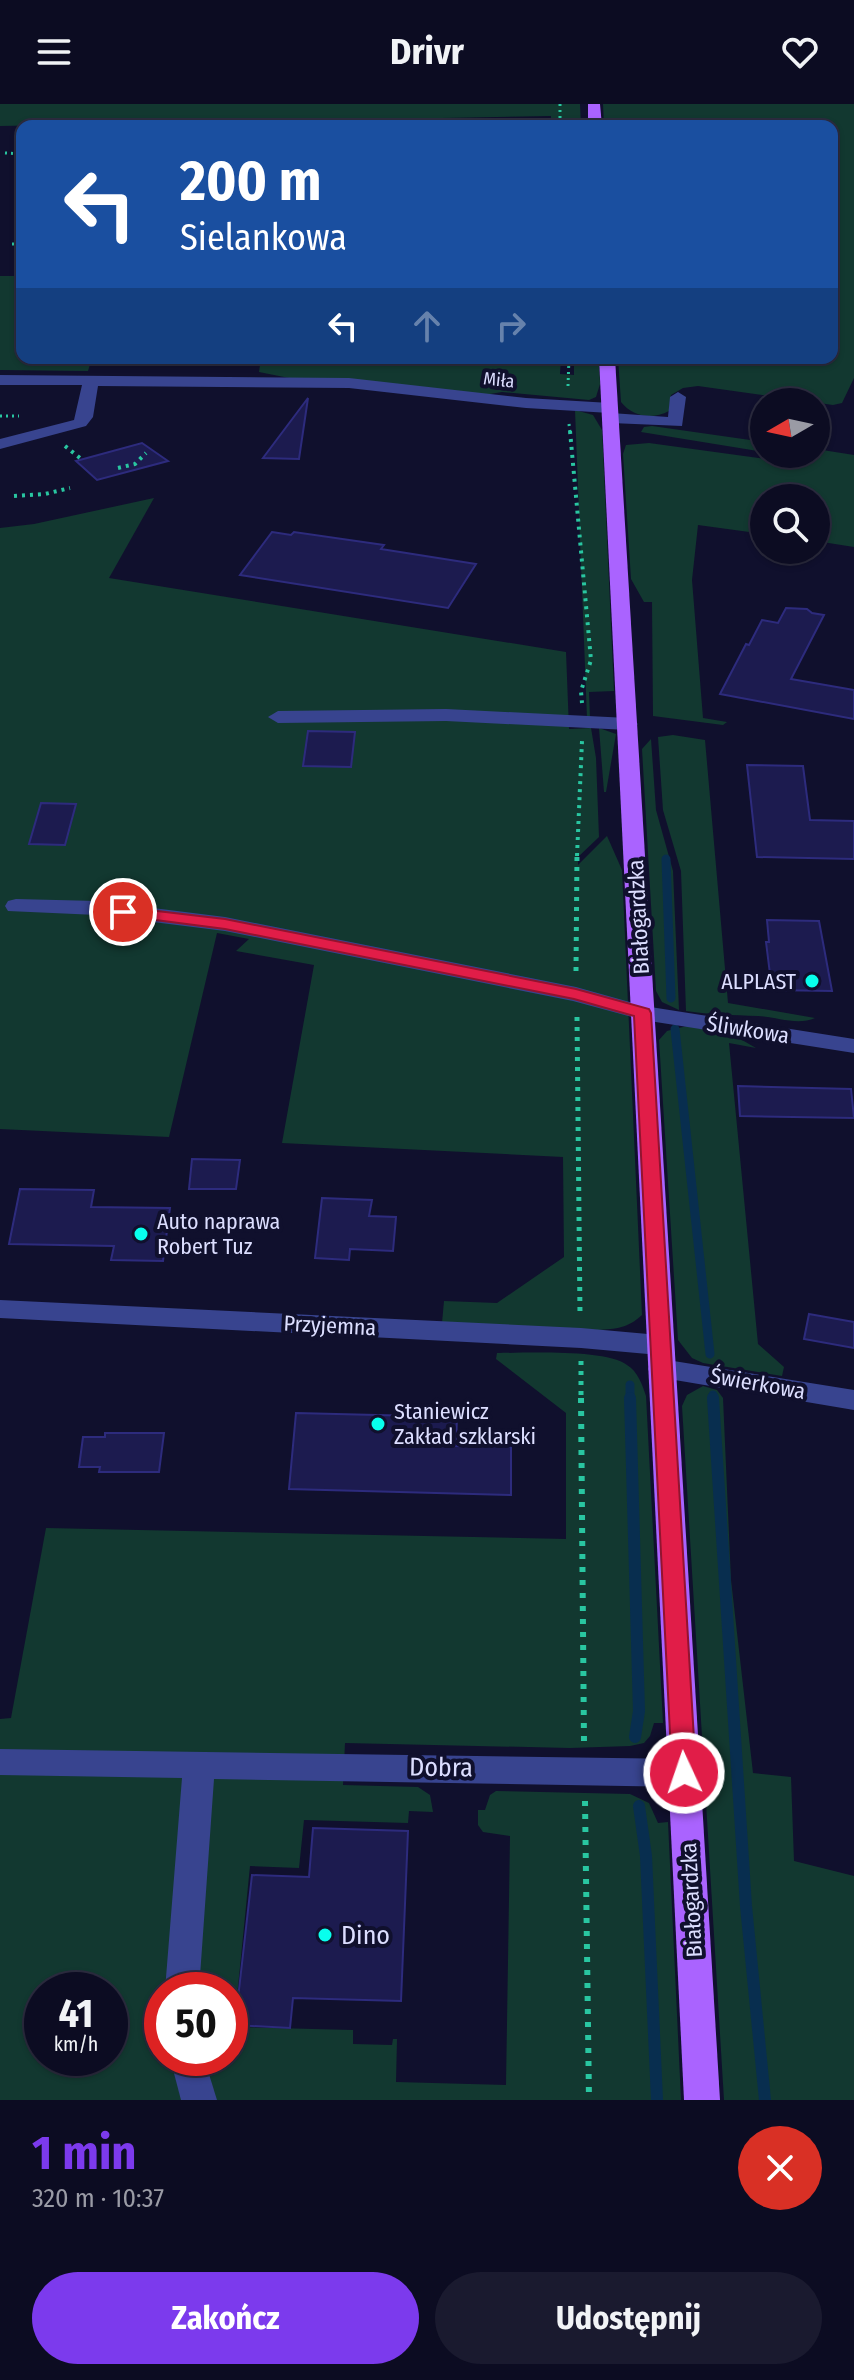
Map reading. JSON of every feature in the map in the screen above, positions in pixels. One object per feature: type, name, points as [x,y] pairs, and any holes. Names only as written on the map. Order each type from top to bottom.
[{"type":"main road","name":"Białogardzka","points":[[607,364],[702,2100]]},
{"type":"street","name":"Miła","points":[[0,380],[349,383],[567,406],[676,423],[678,397]]},
{"type":"street","points":[[0,444],[80,423],[85,417],[91,381]]},
{"type":"street","points":[[278,717],[446,715],[628,724]]},
{"type":"street","name":"Śliwkowa","points":[[16,906],[97,908],[225,924],[576,994],[643,1013],[854,1046]]},
{"type":"street","name":"Przyjemna","points":[[0,1309],[581,1338],[660,1357]]},
{"type":"street","name":"Świerkowa","points":[[660,1357],[854,1400]]},
{"type":"street","name":"Dobra","points":[[0,1762],[684,1773]]},
{"type":"street","points":[[183,1972],[199,1765]]},
{"type":"street","points":[[192,2076],[199,2100]]},
{"type":"path","points":[[5,153],[16,154]]},
{"type":"path","points":[[569,364],[567,406],[591,660],[581,691],[583,723],[577,828],[576,994],[589,2100]]},
{"type":"path","points":[[118,468],[135,464],[146,453]]},
{"type":"path","points":[[14,496],[45,494],[70,488]]},
{"type":"green space","points":[[0,104],[580,104],[581,120],[551,120],[551,116],[16,120],[16,126],[0,126]]},
{"type":"green space","points":[[603,104],[854,104],[854,378],[842,403],[830,405],[830,388],[750,388],[750,393],[698,386],[683,388],[671,395],[669,411],[656,416],[643,416],[626,407],[621,402],[618,364],[838,364],[838,120],[604,120]]},
{"type":"green space","points":[[0,276],[16,276],[16,364],[90,364],[88,371],[0,370]]},
{"type":"green space","points":[[260,364],[561,364],[560,374],[574,375],[574,364],[599,364],[600,384],[596,397],[589,400],[502,392],[484,395],[289,378],[259,372]]},
{"type":"green space","points":[[575,410],[593,415],[602,430],[614,691],[589,692],[590,718],[587,718]]},
{"type":"green space","points":[[644,427],[750,440],[750,450],[641,432]]},
{"type":"green space","points":[[649,443],[750,457],[750,468],[830,468],[830,451],[854,455],[854,547],[830,543],[830,484],[750,484],[750,532],[698,525],[692,580],[703,718],[727,722],[723,725],[653,716],[652,602],[644,602],[631,579],[623,454],[626,445]]},
{"type":"green space","points":[[154,498],[109,578],[566,652],[569,729],[591,728],[596,758],[599,837],[578,857],[578,865],[607,836],[622,870],[642,1315],[632,1323],[598,1330],[442,1323],[444,1301],[497,1303],[564,1257],[563,1157],[282,1143],[314,965],[236,951],[249,939],[217,933],[169,1137],[0,1129],[0,528],[34,524]]},
{"type":"green space","points":[[599,728],[616,734],[606,792],[604,792]]},
{"type":"green space","points":[[673,735],[705,740],[728,1003],[815,1018],[794,1021],[686,1011],[681,871],[663,810],[658,737]]},
{"type":"green space","points":[[651,739],[656,810],[673,871],[679,1010],[662,1002],[656,991],[642,749]]},
{"type":"green space","points":[[691,1025],[728,1032],[756,1048],[729,1043],[758,1344],[784,1367],[782,1376],[703,1363],[692,1358],[678,1340],[659,1040],[667,1031]]},
{"type":"green space","points":[[497,1353],[602,1356],[627,1365],[641,1383],[646,1396],[663,1723],[654,1723],[644,1743],[630,1746],[570,1748],[345,1743],[343,1785],[418,1787],[430,1795],[433,1812],[409,1811],[408,1823],[304,1820],[299,1868],[250,1866],[239,1972],[144,1972],[144,2076],[248,2076],[248,2027],[353,2030],[353,2044],[392,2045],[393,2039],[397,2039],[396,2082],[506,2085],[510,1836],[483,1832],[478,1825],[478,1810],[485,1810],[490,1795],[496,1791],[630,1794],[649,1803],[658,1823],[668,1822],[681,2100],[0,2100],[0,1719],[11,1718],[46,1528],[566,1539],[566,1413],[496,1359]]},
{"type":"green space","points":[[703,1386],[717,1390],[723,1398],[731,1580],[753,1773],[791,1777],[794,1861],[854,1876],[854,2100],[724,2100],[682,1406],[687,1395]]},
{"type":"building","points":[[308,398],[299,459],[263,458]]},
{"type":"building","points":[[142,443],[168,461],[97,480],[76,461]]},
{"type":"building","points":[[272,532],[291,535],[294,532],[384,545],[381,549],[476,564],[448,608],[240,575]]},
{"type":"building","points":[[786,608],[807,609],[824,615],[791,679],[854,690],[854,719],[720,694],[762,620],[778,623]]},
{"type":"building","points":[[308,731],[355,732],[351,767],[303,766]]},
{"type":"building","points":[[747,765],[803,766],[810,820],[854,821],[854,859],[757,857]]},
{"type":"building","points":[[41,803],[76,804],[65,845],[29,844]]},
{"type":"building","points":[[767,920],[819,921],[832,991],[772,990],[766,942],[769,942]]},
{"type":"building","points":[[738,1086],[851,1089],[854,1118],[740,1116]]},
{"type":"building","points":[[192,1159],[240,1160],[236,1189],[189,1189]]},
{"type":"building","points":[[20,1189],[94,1190],[91,1207],[170,1208],[163,1261],[111,1260],[114,1246],[9,1244]]},
{"type":"building","points":[[322,1198],[372,1200],[369,1216],[396,1217],[393,1251],[350,1249],[349,1260],[315,1258]]},
{"type":"building","points":[[809,1314],[854,1322],[854,1348],[804,1339]]},
{"type":"building","points":[[296,1413],[457,1417],[456,1446],[511,1447],[511,1495],[289,1489]]},
{"type":"building","points":[[105,1433],[164,1433],[159,1472],[99,1472],[100,1467],[79,1467],[83,1437],[105,1437]]},
{"type":"building","name":"Dino","points":[[313,1828],[408,1831],[401,2001],[293,1998],[290,2028],[248,2026],[248,1972],[241,1972],[252,1875],[309,1877]]},
{"type":"waterway","points":[[666,859],[671,998]]},
{"type":"waterway","points":[[675,1029],[710,1354]]},
{"type":"waterway","points":[[630,1385],[630,1398]]},
{"type":"waterway","points":[[630,1398],[639,1711],[635,1737]]},
{"type":"waterway","points":[[713,1398],[746,1906],[765,2100]]},
{"type":"waterway","points":[[639,1806],[646,1856],[657,2100]]},
{"type":"place","name":"ALPLAST","points":[[812,981]]},
{"type":"place","name":"Auto naprawa Robert Tuz","points":[[141,1234]]},
{"type":"place","name":"Staniewicz Zakład szklarski","points":[[378,1424]]},
{"type":"place","name":"Dino","points":[[325,1935]]},
{"type":"route","points":[[123,912],[225,924],[576,994],[643,1013],[684,1773]]}]
